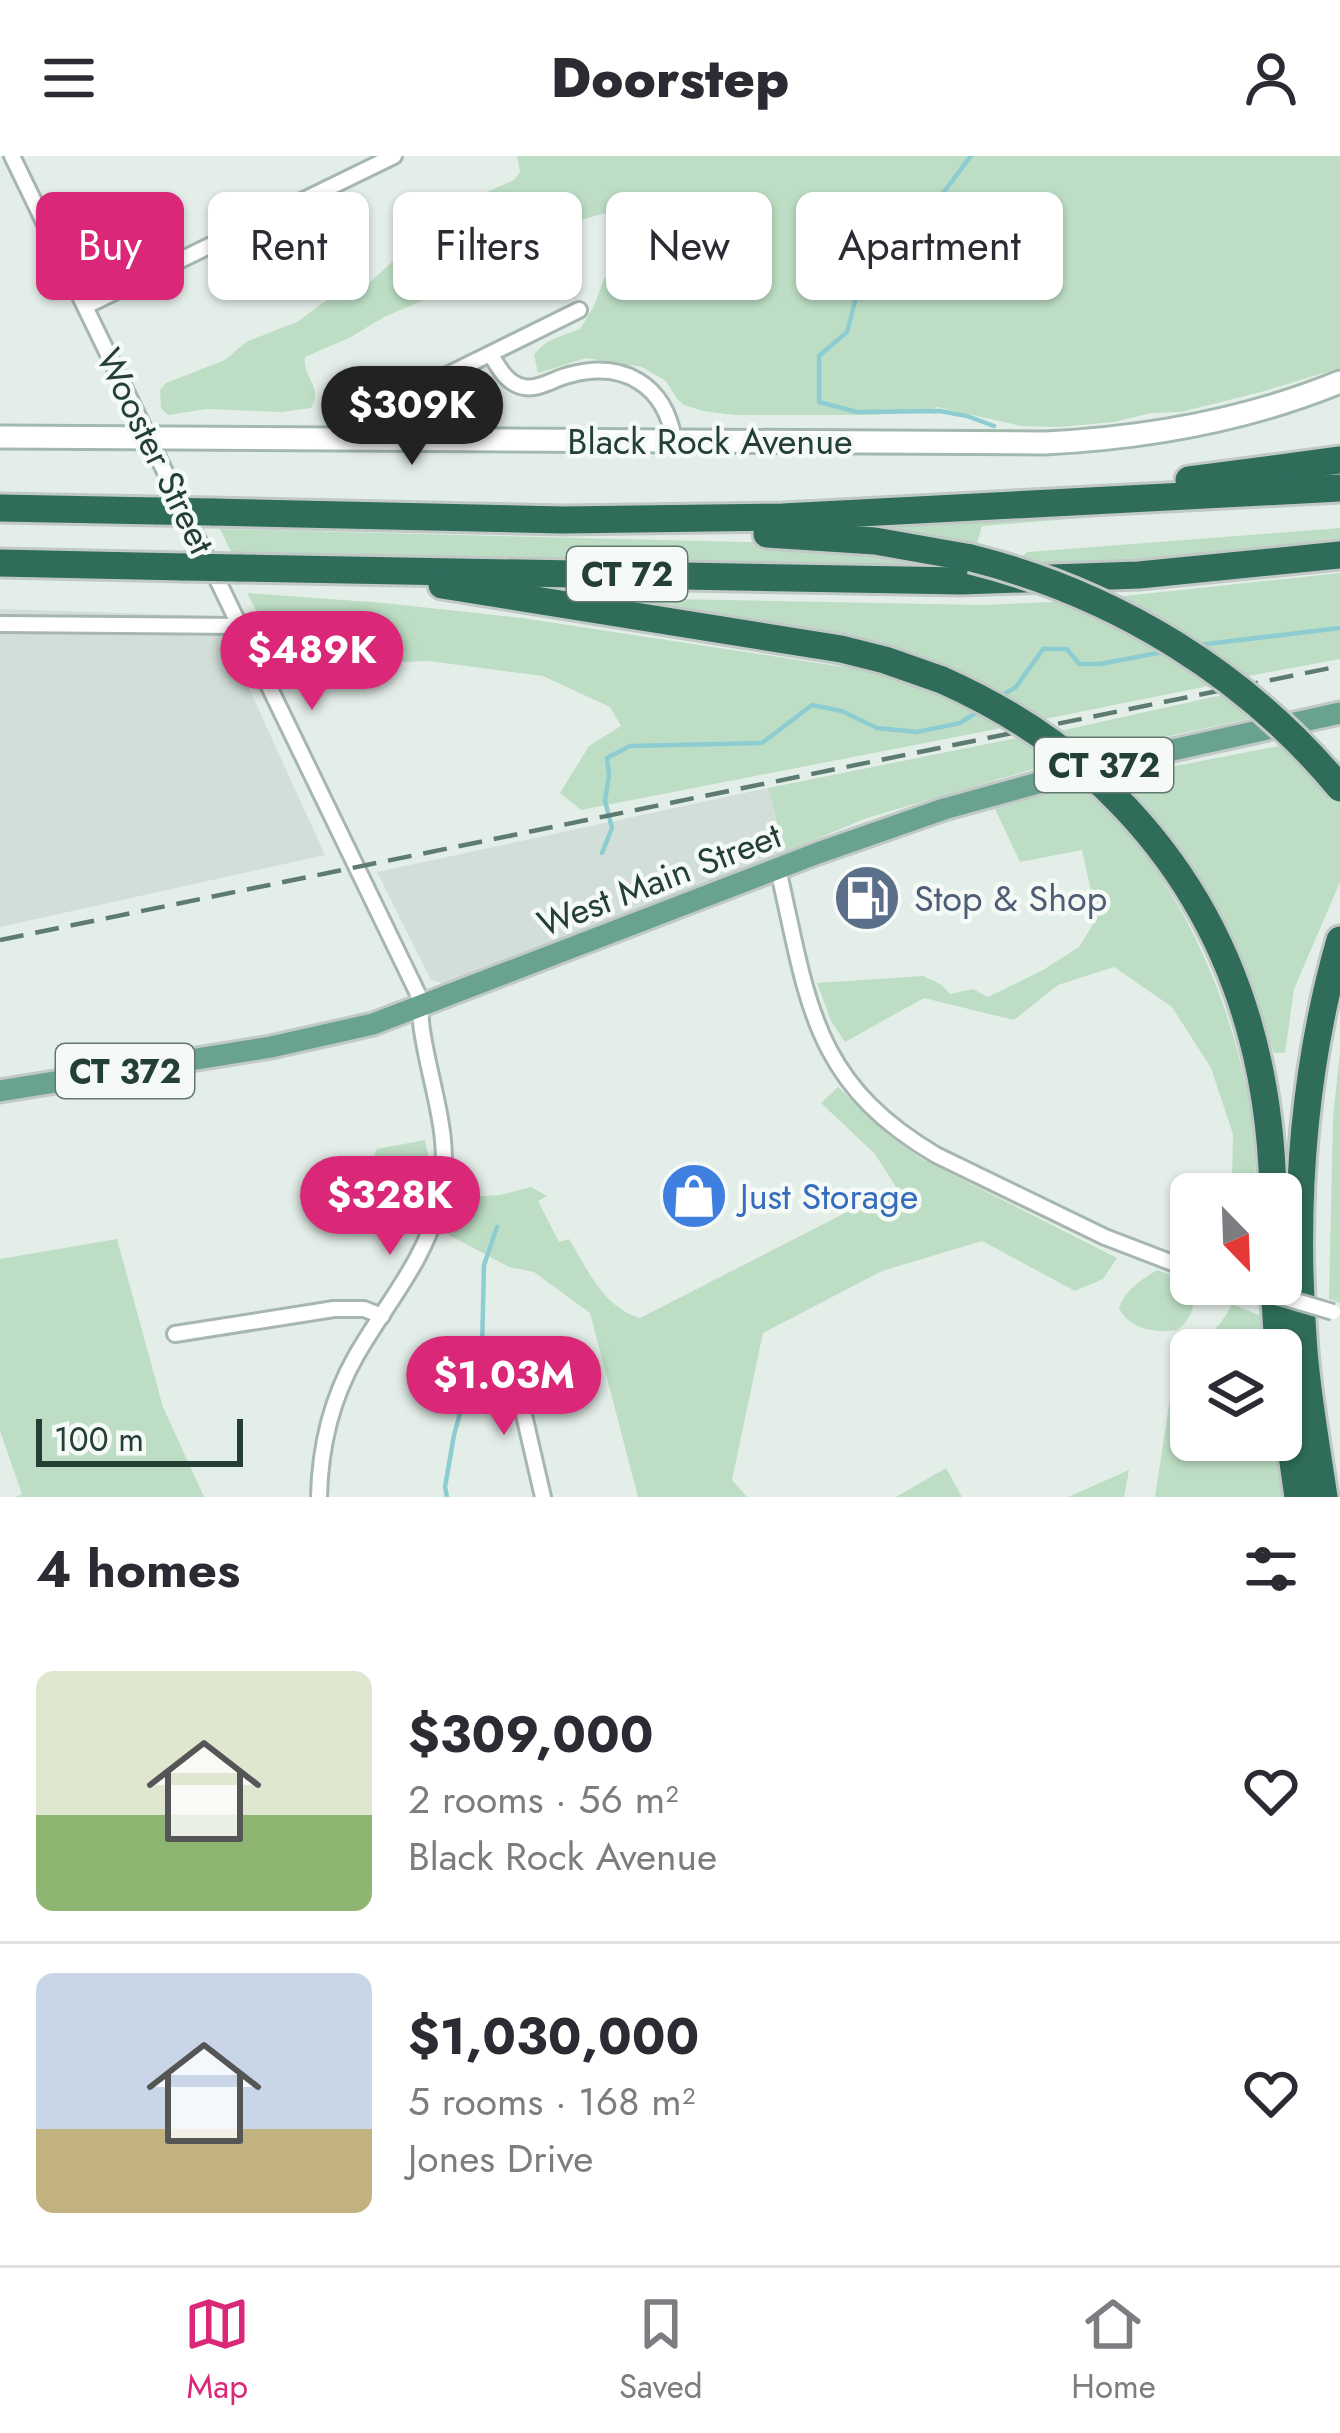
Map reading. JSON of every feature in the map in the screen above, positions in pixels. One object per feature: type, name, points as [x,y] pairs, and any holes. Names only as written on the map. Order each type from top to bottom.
[{"type":"highway","points":[[925,510],[1005,496],[1340,460]]},
{"type":"highway","name":"CT 72","points":[[0,508],[696,519],[1340,488]]},
{"type":"highway","points":[[429,517],[525,530],[837,537],[895,543],[1016,570],[1082,595],[1173,643],[1260,706],[1340,788]]},
{"type":"highway","name":"CT 72","points":[[0,562],[961,581],[1123,576],[1340,555]]},
{"type":"highway","points":[[307,569],[445,586],[841,649],[942,680],[1030,727],[1116,798],[1191,894],[1217,941],[1253,1034],[1272,1173]]},
{"type":"highway","points":[[1324,1497],[1304,1353],[1300,1201],[1312,1070],[1340,940]]},
{"type":"highway","points":[[1293,1461],[1298,1497]]},
{"type":"main road","name":"West Main Street","points":[[0,1091],[312,1039],[373,1024],[873,833],[1019,787],[1340,712]]},
{"type":"street","points":[[86,306],[394,156]]},
{"type":"street","name":"Wooster Street","points":[[9,162],[86,306],[414,982],[421,1006],[443,1129],[443,1182],[426,1241],[354,1359],[333,1406],[319,1497]]},
{"type":"street","points":[[371,404],[435,381],[580,310]]},
{"type":"street","points":[[491,355],[508,380],[520,387],[591,371],[632,378],[657,394],[674,440]]},
{"type":"street","name":"Black Rock Avenue","points":[[0,437],[1045,443],[1103,440],[1209,424],[1340,382]]},
{"type":"street","points":[[0,623],[242,626]]},
{"type":"street","points":[[778,869],[818,1030],[840,1072],[872,1108],[935,1155],[1105,1238],[1170,1262]]},
{"type":"street","points":[[1302,1300],[1336,1313]]},
{"type":"street","points":[[175,1334],[334,1309],[364,1309],[382,1316]]},
{"type":"street","points":[[518,1372],[543,1497]]},
{"type":"shaded area","points":[[0,609],[216,616],[325,855],[0,927]]},
{"type":"shaded area","points":[[768,788],[785,852],[443,983],[431,980],[377,872]]},
{"type":"green space","points":[[517,156],[1340,156],[1340,368],[1181,412],[1059,427],[1021,426],[937,407],[928,412],[869,415],[734,415],[684,405],[666,381],[642,367],[586,358],[538,373],[534,355],[549,342],[580,329],[606,277],[606,300],[772,300],[772,192],[606,192],[606,214],[582,220],[582,192],[488,192],[520,172]]},
{"type":"green space","points":[[391,263],[393,300],[424,300],[305,357],[315,394],[311,408],[282,412],[207,409],[168,415],[161,408],[160,390],[166,383],[225,360],[246,342],[297,322],[327,300],[369,300],[369,283]]},
{"type":"green space","points":[[1120,511],[1120,515],[982,526],[976,547],[857,525]]},
{"type":"green space","points":[[1340,528],[1340,544],[1052,570],[1018,559],[1028,552]]},
{"type":"green space","points":[[220,529],[785,543],[901,553],[965,572],[233,556]]},
{"type":"green space","points":[[1340,573],[1340,659],[1243,677],[1115,597]]},
{"type":"green space","points":[[247,593],[522,618],[857,669],[938,691],[1007,727],[581,810],[560,793],[589,746],[621,726],[610,707],[543,676],[403,662],[371,645],[270,638]]},
{"type":"green space","points":[[628,598],[984,605],[1075,601],[1218,684],[1035,721],[995,697],[622,603]]},
{"type":"green space","points":[[1231,693],[1258,717],[1081,755],[1051,733]]},
{"type":"green space","points":[[1022,737],[1057,762],[867,818],[785,852],[768,788]]},
{"type":"green space","points":[[1289,744],[1340,802],[1340,882],[1294,989],[1285,1053],[1274,1053],[1261,1012],[1231,953],[1108,779]]},
{"type":"green space","points":[[1082,783],[1145,855],[1195,937],[1230,1026],[1252,1119],[1255,1173],[1232,1173],[1233,1134],[1211,1068],[1172,1007],[1114,967],[1058,985],[1014,1020],[924,998],[845,1042],[831,1021],[817,983],[923,976],[950,994],[973,989],[988,997],[1079,947],[1097,918],[1082,850],[1020,862],[995,809]]},
{"type":"green space","points":[[1340,1052],[1340,1303],[1329,1299],[1333,1117]]},
{"type":"green space","points":[[838,1087],[922,1159],[1117,1258],[1103,1279],[1075,1291],[982,1241],[882,1271],[763,1333],[732,1480],[747,1497],[638,1497],[590,1313],[534,1272],[509,1267],[447,1234],[463,1195],[500,1195],[531,1187],[547,1196],[538,1201],[559,1242],[569,1239],[606,1296],[640,1318],[896,1187],[875,1154],[821,1103]]},
{"type":"green space","points":[[425,1140],[427,1181],[372,1161],[377,1149]]},
{"type":"green space","points":[[117,1239],[163,1407],[204,1497],[15,1497],[22,1494],[0,1431],[0,1259]]},
{"type":"green space","points":[[1157,1270],[1170,1275],[1170,1305],[1193,1305],[1178,1329],[1144,1328],[1124,1315],[1119,1308]]},
{"type":"green space","points":[[1234,1305],[1261,1316],[1263,1329],[1214,1329]]},
{"type":"green space","points":[[1170,1399],[1170,1461],[1281,1461],[1286,1497],[1155,1497]]},
{"type":"green space","points":[[946,1468],[962,1497],[896,1497]]},
{"type":"green space","points":[[1129,1470],[1124,1497],[1068,1497]]},
{"type":"waterway","points":[[971,156],[940,197],[919,206],[887,238],[876,266],[861,279],[847,332],[819,356],[819,402],[857,412],[940,411],[994,426]]},
{"type":"waterway","points":[[1198,645],[1340,628]]},
{"type":"waterway","points":[[1001,696],[1016,687],[1043,649],[1067,649],[1079,664],[1163,652]]},
{"type":"waterway","points":[[602,853],[612,828],[605,801],[607,758],[630,746],[762,743],[812,705],[842,711],[877,728],[917,732],[960,723],[982,709]]},
{"type":"waterway","points":[[447,1497],[454,1435],[482,1349],[484,1265],[497,1227]]},
{"type":"railway","points":[[0,940],[1340,666]]},
{"type":"place","name":"Stop & Shop","points":[[867,898]]},
{"type":"place","name":"Just Storage","points":[[694,1196]]}]
